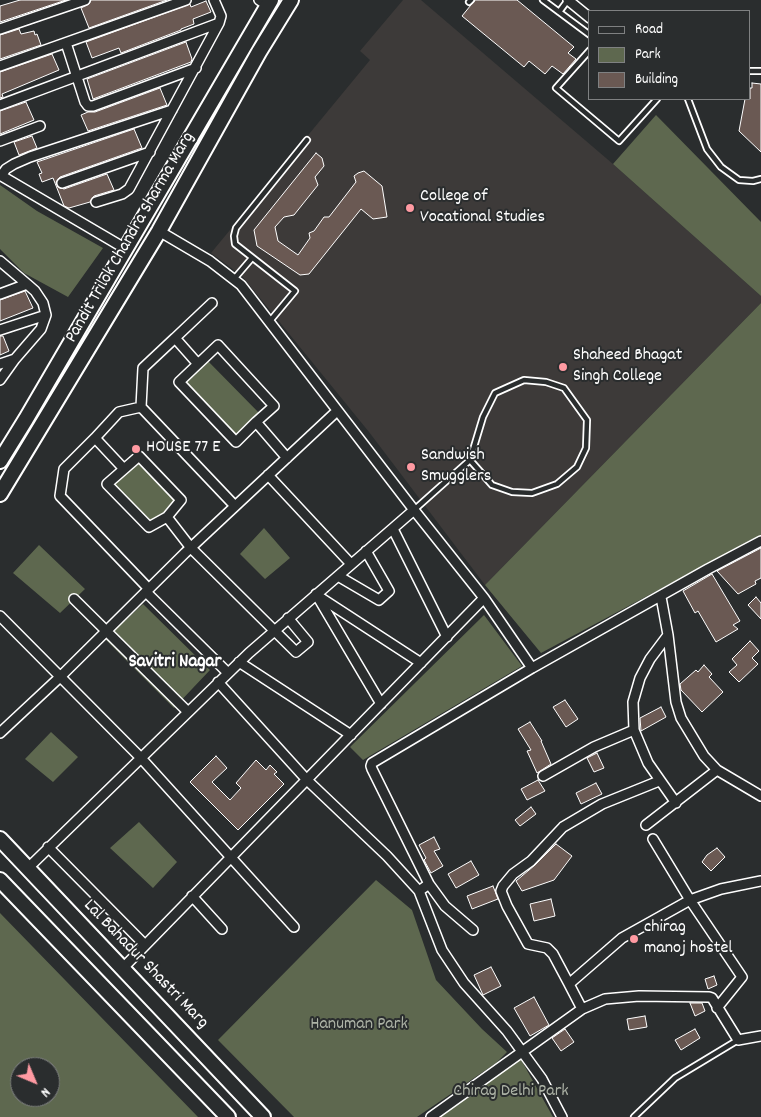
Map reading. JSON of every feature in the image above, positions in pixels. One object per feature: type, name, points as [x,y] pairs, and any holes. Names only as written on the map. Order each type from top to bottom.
[{"type":"main road","name":"Pandit Trilok Chandra Sharma Marg","points":[[0,494],[159,231],[259,52],[291,0]]},
{"type":"main road","name":"Pandit Trilok Chandra Sharma Marg","points":[[0,461],[126,249],[266,2]]},
{"type":"main road","name":"Lal Bahadur Shastri Marg","points":[[0,839],[264,1117]]},
{"type":"main road","points":[[0,880],[228,1117]]},
{"type":"street","points":[[0,29],[85,0]]},
{"type":"street","points":[[0,66],[186,0]]},
{"type":"street","points":[[96,202],[122,194],[129,189],[219,23],[221,16],[214,0]]},
{"type":"street","points":[[568,0],[588,16]]},
{"type":"street","points":[[0,105],[219,23]]},
{"type":"street","points":[[66,43],[85,102],[88,106],[93,106],[196,68]]},
{"type":"street","points":[[126,249],[1,175],[14,164],[30,157],[172,110]]},
{"type":"street","points":[[0,142],[40,126]]},
{"type":"street","points":[[62,183],[150,152]]},
{"type":"street","points":[[159,231],[210,261],[241,285],[484,598],[532,668]]},
{"type":"street","points":[[0,261],[35,291],[43,303],[46,315],[41,329],[0,380]]},
{"type":"street","points":[[0,294],[27,284]]},
{"type":"street","points":[[212,303],[144,368],[141,407],[236,506]]},
{"type":"street","points":[[0,330],[46,315]]},
{"type":"street","points":[[175,338],[198,364]]},
{"type":"street","points":[[218,345],[274,406],[256,422],[236,442],[179,382],[218,345]]},
{"type":"street","points":[[0,364],[15,359]]},
{"type":"street","points":[[141,407],[120,412],[64,469],[60,496],[228,672]]},
{"type":"street","points":[[0,733],[60,677],[191,548],[337,411]]},
{"type":"street","points":[[256,422],[287,458]]},
{"type":"street","points":[[95,438],[124,469]]},
{"type":"street","points":[[139,456],[181,500],[167,517],[149,527],[107,484],[139,456]]},
{"type":"street","points":[[268,475],[351,564]]},
{"type":"street","points":[[27,869],[228,672],[414,510]]},
{"type":"street","points":[[167,517],[191,548],[296,652],[308,642],[288,618]]},
{"type":"street","points":[[393,529],[446,637]]},
{"type":"street","points":[[473,930],[445,906],[429,884],[372,769],[372,763],[532,668],[761,541]]},
{"type":"street","points":[[338,576],[379,600],[389,591],[366,551]]},
{"type":"street","points":[[316,594],[421,663]]},
{"type":"street","points":[[316,594],[381,704]]},
{"type":"street","points":[[661,597],[668,635],[676,702],[681,718],[704,756],[717,770],[761,796]]},
{"type":"street","points":[[122,968],[484,598]]},
{"type":"street","points":[[74,599],[188,712]]},
{"type":"street","points":[[0,616],[141,758],[294,927]]},
{"type":"street","points":[[668,635],[650,659],[640,678],[633,702],[634,730],[648,762],[659,781],[676,803]]},
{"type":"street","points":[[239,662],[351,735]]},
{"type":"street","points":[[218,682],[307,780],[386,856],[419,891],[442,950],[464,983],[507,1031],[522,1051],[542,1079],[562,1117]]},
{"type":"street","points":[[543,776],[594,747],[634,730]]},
{"type":"street","points":[[646,825],[717,770]]},
{"type":"street","points":[[582,1009],[553,954],[547,948],[528,944],[501,891],[513,874],[531,861],[563,827],[602,804],[659,781]]},
{"type":"street","points":[[653,839],[690,900],[742,977],[716,1008]]},
{"type":"street","points":[[48,847],[145,945]]},
{"type":"street","points":[[569,984],[622,938],[690,900],[721,889],[761,881]]},
{"type":"street","points":[[419,891],[429,884]]},
{"type":"street","points":[[192,896],[222,929]]},
{"type":"street","points":[[430,1117],[582,1009],[605,999],[639,996],[709,997],[712,998],[716,1008],[738,1040],[761,1036]]},
{"type":"lane","points":[[559,12],[568,0]]},
{"type":"lane","points":[[547,1],[588,34]]},
{"type":"lane","points":[[588,52],[556,88],[619,141],[656,100]]},
{"type":"lane","points":[[688,100],[707,149],[721,167],[739,180],[753,181],[761,179]]},
{"type":"lane","points":[[269,322],[295,290],[235,244],[234,236],[236,228],[307,140]]},
{"type":"lane","points":[[234,280],[252,258]]},
{"type":"lane","points":[[414,510],[470,460],[483,417],[496,394],[524,380],[546,382],[564,388],[587,420],[586,448],[577,467],[557,484],[532,493],[512,492],[492,485],[470,460]]},
{"type":"lane","points":[[634,1117],[675,1078],[738,1040]]},
{"type":"shaded area","points":[[403,0],[421,0],[613,164],[761,296],[761,303],[485,585],[369,432],[242,276],[211,253],[370,60],[360,51]]},
{"type":"green space","points":[[656,115],[761,222],[761,296],[613,164]]},
{"type":"green space","points":[[0,185],[37,211],[103,248],[68,297],[24,273],[0,249]]},
{"type":"green space","points":[[761,303],[761,535],[541,653],[485,585]]},
{"type":"green space","points":[[203,356],[262,416],[236,442],[179,382]]},
{"type":"green space","points":[[134,458],[176,501],[149,527],[107,484]]},
{"type":"green space","points":[[264,528],[290,558],[265,579],[240,554]]},
{"type":"green space","points":[[39,545],[85,589],[60,613],[13,573]]},
{"type":"green space","points":[[143,604],[210,670],[174,708],[105,639]]},
{"type":"green space","points":[[484,615],[522,666],[363,760],[350,747]]},
{"type":"green space","points":[[51,732],[78,757],[53,782],[25,759]]},
{"type":"green space","points":[[139,822],[177,862],[153,888],[110,848]]},
{"type":"green space","name":"Hanuman Park","points":[[376,880],[412,910],[436,980],[482,1029],[507,1052],[496,1063],[417,1117],[294,1117],[218,1040]]},
{"type":"green space","points":[[0,913],[198,1117],[0,1117]]},
{"type":"green space","name":"Chirag Delhi Park","points":[[519,1056],[553,1117],[439,1117]]},
{"type":"building","points":[[20,0],[66,0],[0,22],[0,6]]},
{"type":"building","points":[[91,0],[167,0],[89,28],[81,8],[89,4]]},
{"type":"building","points":[[475,0],[517,0],[574,47],[568,53],[576,59],[563,74],[552,66],[545,74],[529,61],[524,67],[462,16]]},
{"type":"building","points":[[206,1],[211,12],[193,19],[194,24],[121,53],[119,48],[92,58],[86,42],[190,4],[191,7]]},
{"type":"building","points":[[19,29],[21,34],[34,31],[41,45],[0,59],[0,35]]},
{"type":"building","points":[[186,42],[192,59],[191,62],[93,99],[87,79]]},
{"type":"building","points":[[52,54],[59,70],[2,94],[3,97],[0,98],[0,72]]},
{"type":"building","points":[[752,83],[761,84],[761,152],[739,131],[745,100],[751,100]]},
{"type":"building","points":[[160,88],[167,105],[88,131],[81,115],[95,112]]},
{"type":"building","points":[[26,102],[34,120],[0,134],[0,111]]},
{"type":"building","points":[[134,129],[142,148],[60,177],[56,182],[58,187],[64,189],[107,174],[114,190],[94,196],[90,202],[69,208],[64,206],[53,178],[42,182],[39,174],[42,173],[37,162]]},
{"type":"building","points":[[32,136],[37,148],[19,155],[14,142]]},
{"type":"building","points":[[316,153],[322,158],[324,166],[315,177],[318,185],[294,215],[284,217],[275,227],[278,241],[298,255],[310,238],[309,233],[314,231],[324,217],[329,217],[356,182],[354,176],[364,171],[382,186],[387,217],[373,219],[361,209],[309,274],[300,275],[257,246],[254,230]]},
{"type":"building","points":[[25,291],[33,308],[0,321],[0,300]]},
{"type":"building","points":[[0,336],[3,336],[9,351],[0,355]]},
{"type":"building","points":[[761,548],[761,578],[755,581],[756,584],[738,594],[717,571]]},
{"type":"building","points":[[712,574],[740,621],[733,625],[738,629],[716,642],[698,611],[695,613],[683,591]]},
{"type":"building","points":[[756,597],[761,603],[761,619],[748,605]]},
{"type":"building","points":[[750,641],[759,651],[752,658],[758,664],[739,682],[729,672],[737,665],[732,659]]},
{"type":"building","points":[[704,665],[712,674],[709,677],[723,692],[702,712],[681,690],[680,684],[696,670],[698,672]]},
{"type":"building","points":[[565,700],[578,719],[566,727],[553,707]]},
{"type":"building","points":[[661,707],[666,717],[641,731],[640,718]]},
{"type":"building","points":[[530,722],[542,741],[551,764],[537,773],[527,751],[531,750],[518,729]]},
{"type":"building","points":[[597,753],[604,768],[594,772],[587,758]]},
{"type":"building","points":[[216,756],[227,768],[212,782],[230,800],[241,788],[236,783],[256,760],[266,770],[270,765],[277,772],[274,774],[284,784],[238,830],[190,782]]},
{"type":"building","points":[[538,780],[545,791],[527,800],[521,789]]},
{"type":"building","points":[[596,783],[602,794],[581,804],[576,793]]},
{"type":"building","points":[[531,807],[536,814],[520,826],[515,820]]},
{"type":"building","points":[[434,837],[440,849],[434,851],[443,866],[431,873],[419,845]]},
{"type":"building","points":[[556,844],[572,856],[554,880],[522,891],[516,881]]},
{"type":"building","points":[[717,848],[725,857],[711,871],[702,862],[707,855]]},
{"type":"building","points":[[471,861],[479,875],[456,888],[448,874]]},
{"type":"building","points":[[493,886],[498,899],[472,909],[467,896]]},
{"type":"building","points":[[551,899],[555,916],[534,921],[530,904]]},
{"type":"building","points":[[491,967],[501,986],[483,995],[474,975]]},
{"type":"building","points":[[714,976],[717,985],[708,989],[705,979]]},
{"type":"building","points":[[534,997],[549,1025],[530,1036],[514,1008]]},
{"type":"building","points":[[690,1003],[702,1003],[705,1011],[695,1016]]},
{"type":"building","points":[[645,1016],[647,1027],[629,1030],[627,1019]]},
{"type":"building","points":[[565,1029],[574,1042],[561,1051],[552,1038]]},
{"type":"building","points":[[695,1029],[700,1038],[681,1050],[675,1040]]},
{"type":"place","name":"College of Vocational Studies","points":[[410,208]]},
{"type":"place","name":"Shaheed Bhagat Singh College","points":[[563,367]]},
{"type":"place","name":"HOUSE 77 E","points":[[136,449]]},
{"type":"place","name":"Sandwish Smugglers","points":[[411,467]]},
{"type":"place","name":"chirag manoj hostel","points":[[634,939]]},
{"type":"district","name":"Savitri Nagar","points":[[175,663]]}]
